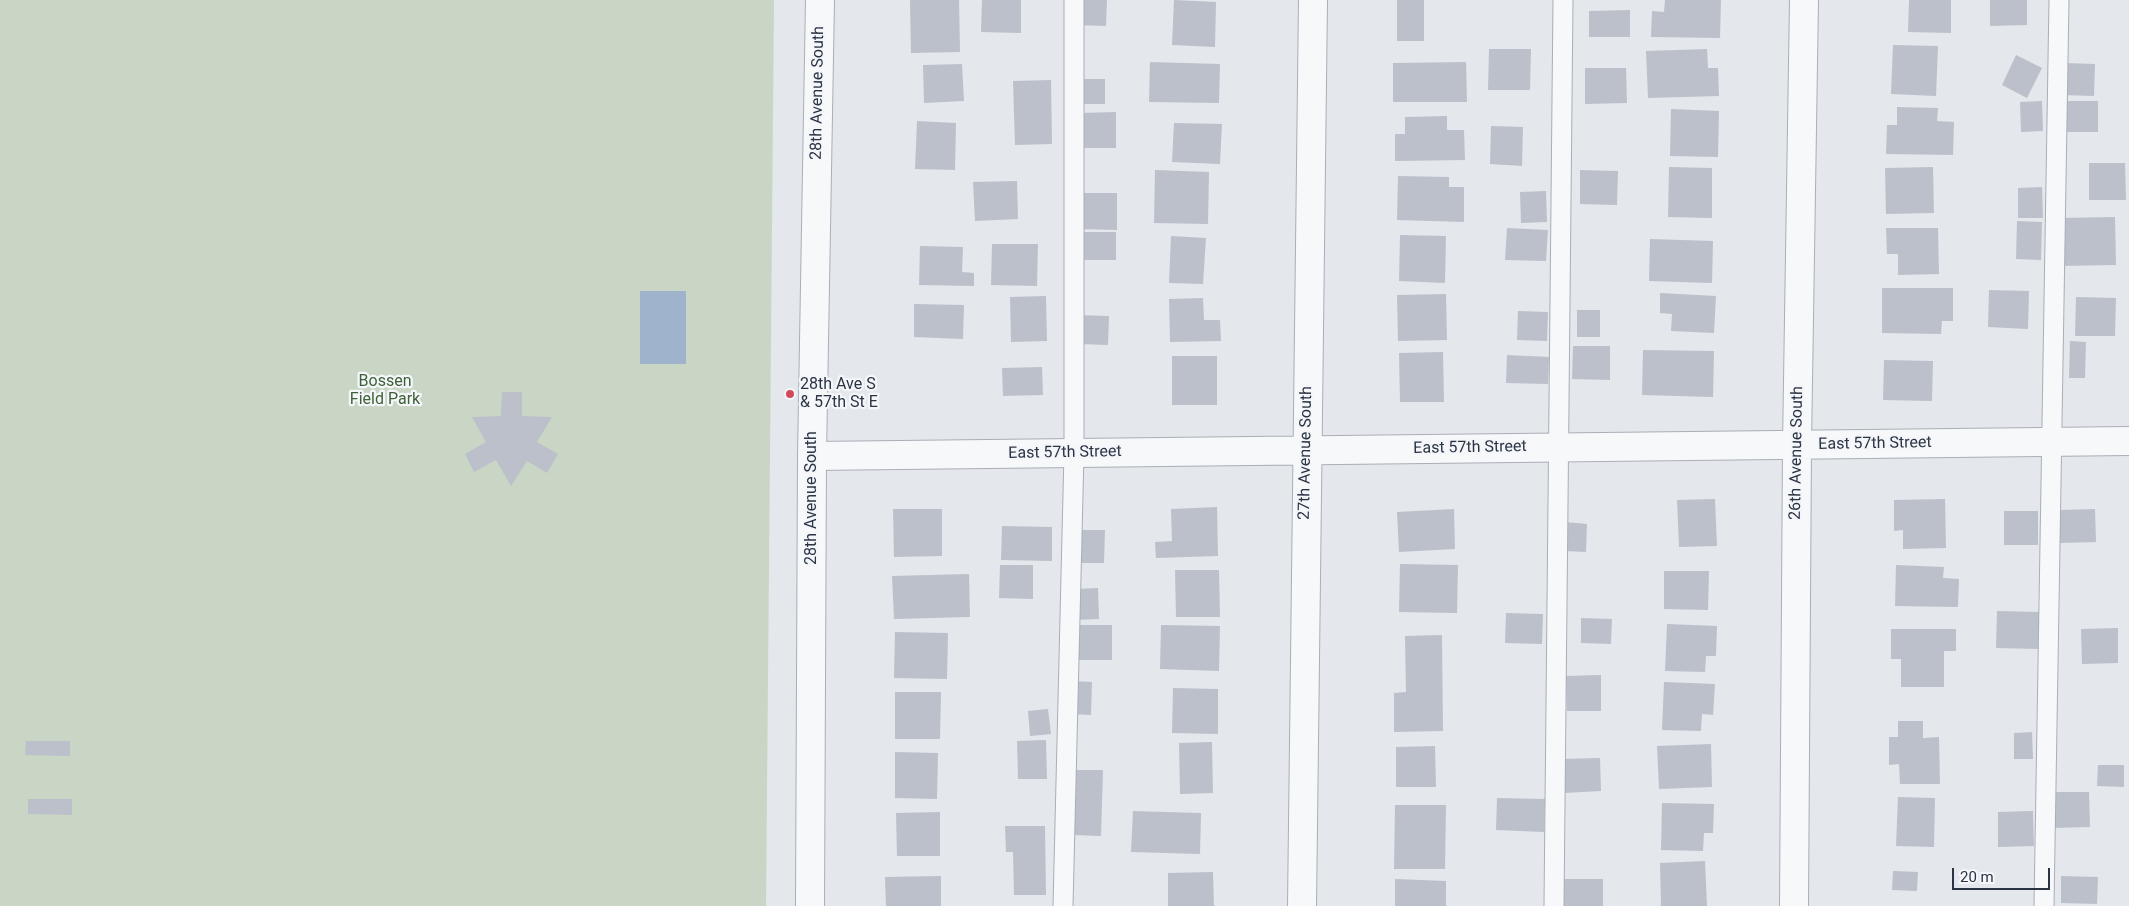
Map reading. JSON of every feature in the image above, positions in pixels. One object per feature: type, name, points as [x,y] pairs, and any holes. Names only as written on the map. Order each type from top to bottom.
[{"type":"street","name":"28th Avenue South","points":[[810,906],[812,456],[820,0]]},
{"type":"street","name":"27th Avenue South","points":[[1302,906],[1306,450],[1313,0]]},
{"type":"street","name":"26th Avenue South","points":[[1794,906],[1797,445],[1804,0]]},
{"type":"street","name":"East 57th Street","points":[[812,456],[2129,441]]},
{"type":"lane","points":[[1064,906],[1074,453],[1074,0]]},
{"type":"lane","points":[[1554,906],[1563,0]]},
{"type":"lane","points":[[2044,906],[2053,441],[2058,0]]},
{"type":"green space","name":"Bossen Field Park","points":[[0,0],[774,0],[766,906],[0,906]]},
{"type":"water","points":[[640,291],[686,291],[686,364],[640,364]]},
{"type":"building","points":[[910,0],[959,0],[960,52],[911,53]]},
{"type":"building","points":[[982,0],[1021,0],[1021,33],[981,32]]},
{"type":"building","points":[[1077,0],[1107,0],[1106,26],[1076,25]]},
{"type":"building","points":[[1174,0],[1216,2],[1215,47],[1172,45]]},
{"type":"building","points":[[1397,0],[1424,0],[1424,41],[1397,41]]},
{"type":"building","points":[[1665,0],[1721,0],[1720,38],[1651,37],[1652,11],[1664,12]]},
{"type":"building","points":[[1909,0],[1951,0],[1951,33],[1908,32]]},
{"type":"building","points":[[1990,0],[2027,0],[2027,25],[1990,26]]},
{"type":"building","points":[[1630,10],[1630,37],[1589,37],[1589,11]]},
{"type":"building","points":[[1893,45],[1938,46],[1936,96],[1891,94]]},
{"type":"building","points":[[1489,49],[1531,49],[1530,90],[1488,90]]},
{"type":"building","points":[[1707,49],[1708,68],[1718,68],[1719,96],[1648,98],[1646,51]]},
{"type":"building","points":[[2016,55],[2042,68],[2027,98],[2002,85]]},
{"type":"building","points":[[1150,62],[1220,64],[1219,103],[1149,102]]},
{"type":"building","points":[[1466,62],[1467,102],[1393,102],[1393,63]]},
{"type":"building","points":[[2063,63],[2095,64],[2094,96],[2062,95]]},
{"type":"building","points":[[962,64],[964,101],[924,103],[923,65]]},
{"type":"building","points":[[1585,68],[1626,68],[1627,103],[1585,104]]},
{"type":"building","points":[[1079,79],[1105,79],[1105,104],[1079,104]]},
{"type":"building","points":[[1051,80],[1052,144],[1015,145],[1013,81]]},
{"type":"building","points":[[2042,101],[2043,131],[2021,132],[2020,102]]},
{"type":"building","points":[[2063,101],[2098,101],[2098,132],[2062,132]]},
{"type":"building","points":[[1897,107],[1938,108],[1937,121],[1954,122],[1953,155],[1886,154],[1887,125],[1897,125]]},
{"type":"building","points":[[1671,109],[1719,111],[1718,157],[1670,156]]},
{"type":"building","points":[[1116,112],[1116,148],[1079,148],[1079,113]]},
{"type":"building","points":[[1447,116],[1447,130],[1464,130],[1465,160],[1395,161],[1395,134],[1405,134],[1405,117]]},
{"type":"building","points":[[917,121],[956,123],[955,170],[915,169]]},
{"type":"building","points":[[1174,123],[1222,124],[1220,164],[1172,162]]},
{"type":"building","points":[[1491,126],[1523,127],[1522,166],[1490,164]]},
{"type":"building","points":[[2089,163],[2125,163],[2126,200],[2089,200]]},
{"type":"building","points":[[1669,167],[1712,168],[1712,218],[1668,217]]},
{"type":"building","points":[[1933,167],[1934,213],[1886,214],[1885,168]]},
{"type":"building","points":[[1155,170],[1209,172],[1208,224],[1154,223]]},
{"type":"building","points":[[1580,170],[1618,171],[1617,205],[1580,204]]},
{"type":"building","points":[[1398,176],[1449,177],[1449,187],[1464,187],[1464,222],[1397,220]]},
{"type":"building","points":[[1017,181],[1018,219],[975,221],[973,182]]},
{"type":"building","points":[[2042,187],[2043,218],[2018,218],[2018,188]]},
{"type":"building","points":[[1546,191],[1547,222],[1521,223],[1520,192]]},
{"type":"building","points":[[1078,193],[1117,193],[1117,230],[1077,229]]},
{"type":"building","points":[[2115,217],[2116,265],[2060,266],[2059,218]]},
{"type":"building","points":[[2017,221],[2042,222],[2041,260],[2016,259]]},
{"type":"building","points":[[1507,228],[1548,230],[1546,261],[1505,260]]},
{"type":"building","points":[[1886,228],[1938,228],[1939,274],[1898,275],[1898,254],[1887,254]]},
{"type":"building","points":[[1078,232],[1116,232],[1116,260],[1077,260]]},
{"type":"building","points":[[1400,235],[1446,236],[1445,283],[1399,281]]},
{"type":"building","points":[[1171,236],[1206,238],[1203,284],[1169,283]]},
{"type":"building","points":[[1650,239],[1713,241],[1712,283],[1649,281]]},
{"type":"building","points":[[992,244],[1038,244],[1037,286],[991,285]]},
{"type":"building","points":[[920,246],[963,247],[962,272],[974,273],[974,286],[919,285]]},
{"type":"building","points":[[1882,288],[1953,288],[1953,321],[1942,321],[1941,334],[1882,333]]},
{"type":"building","points":[[1989,290],[2029,291],[2028,329],[1988,327]]},
{"type":"building","points":[[1660,293],[1716,296],[1714,333],[1671,331],[1672,314],[1660,313]]},
{"type":"building","points":[[1446,294],[1447,340],[1398,341],[1397,295]]},
{"type":"building","points":[[1046,296],[1047,341],[1011,342],[1010,297]]},
{"type":"building","points":[[2076,297],[2116,298],[2115,336],[2075,336]]},
{"type":"building","points":[[1203,298],[1204,320],[1220,320],[1221,341],[1170,342],[1169,299]]},
{"type":"building","points":[[914,304],[964,305],[963,339],[914,337]]},
{"type":"building","points":[[1577,310],[1600,310],[1600,337],[1577,337]]},
{"type":"building","points":[[1518,311],[1548,312],[1547,341],[1517,340]]},
{"type":"building","points":[[1079,315],[1109,316],[1108,345],[1078,344]]},
{"type":"building","points":[[2070,341],[2086,342],[2085,378],[2069,378]]},
{"type":"building","points":[[1573,346],[1610,346],[1610,380],[1572,379]]},
{"type":"building","points":[[1643,350],[1714,351],[1713,397],[1642,395]]},
{"type":"building","points":[[1443,352],[1444,402],[1400,402],[1399,353]]},
{"type":"building","points":[[1507,355],[1549,357],[1548,384],[1506,383]]},
{"type":"building","points":[[1172,356],[1217,356],[1217,405],[1172,405]]},
{"type":"building","points":[[1884,360],[1933,361],[1932,401],[1883,400]]},
{"type":"building","points":[[1042,367],[1043,395],[1003,396],[1002,368]]},
{"type":"building","points":[[502,392],[522,392],[522,416],[552,417],[537,442],[558,454],[547,473],[527,461],[511,486],[496,460],[474,472],[465,454],[486,442],[472,417],[501,416]]},
{"type":"building","points":[[1715,499],[1717,546],[1679,547],[1677,500]]},
{"type":"building","points":[[1945,499],[1946,548],[1903,549],[1903,530],[1894,531],[1894,500]]},
{"type":"building","points":[[1217,507],[1218,556],[1156,558],[1155,542],[1172,541],[1171,509]]},
{"type":"building","points":[[893,509],[942,509],[942,556],[894,557]]},
{"type":"building","points":[[1454,509],[1455,549],[1399,552],[1397,512]]},
{"type":"building","points":[[2095,509],[2096,542],[2060,543],[2060,510]]},
{"type":"building","points":[[2004,511],[2038,511],[2038,545],[2004,545]]},
{"type":"building","points":[[1564,522],[1587,524],[1586,552],[1563,551]]},
{"type":"building","points":[[1002,526],[1052,527],[1052,561],[1001,560]]},
{"type":"building","points":[[1077,530],[1105,530],[1104,563],[1076,563]]},
{"type":"building","points":[[1400,564],[1458,565],[1457,613],[1399,612]]},
{"type":"building","points":[[1000,565],[1033,565],[1033,599],[999,598]]},
{"type":"building","points":[[1896,565],[1944,567],[1943,578],[1959,579],[1958,607],[1895,606]]},
{"type":"building","points":[[1175,570],[1219,570],[1220,617],[1176,617]]},
{"type":"building","points":[[1664,571],[1709,571],[1708,610],[1664,609]]},
{"type":"building","points":[[969,574],[970,617],[894,619],[892,576]]},
{"type":"building","points":[[1098,588],[1099,619],[1075,620],[1075,589]]},
{"type":"building","points":[[1997,611],[2040,612],[2039,649],[1996,648]]},
{"type":"building","points":[[1506,613],[1543,614],[1542,644],[1505,643]]},
{"type":"building","points":[[1581,618],[1612,619],[1611,644],[1581,643]]},
{"type":"building","points":[[1667,624],[1717,626],[1716,656],[1706,656],[1705,672],[1665,671]]},
{"type":"building","points":[[1075,625],[1112,625],[1112,660],[1075,660]]},
{"type":"building","points":[[1161,625],[1220,626],[1219,671],[1160,669]]},
{"type":"building","points":[[2118,628],[2118,663],[2082,664],[2081,629]]},
{"type":"building","points":[[1891,629],[1956,629],[1956,651],[1944,651],[1944,687],[1901,687],[1901,659],[1891,659]]},
{"type":"building","points":[[895,632],[948,633],[947,679],[894,678]]},
{"type":"building","points":[[1442,635],[1443,731],[1394,732],[1394,693],[1406,692],[1405,636]]},
{"type":"building","points":[[1601,675],[1601,711],[1567,711],[1566,676]]},
{"type":"building","points":[[1070,681],[1092,682],[1091,715],[1069,714]]},
{"type":"building","points":[[1664,682],[1715,684],[1713,715],[1702,714],[1701,731],[1662,730]]},
{"type":"building","points":[[1173,688],[1218,689],[1218,734],[1172,733]]},
{"type":"building","points":[[895,692],[941,692],[940,739],[895,739]]},
{"type":"building","points":[[1048,709],[1051,734],[1030,736],[1028,711]]},
{"type":"building","points":[[1898,721],[1923,721],[1923,738],[1939,737],[1940,784],[1900,784],[1899,764],[1889,765],[1889,737],[1898,737]]},
{"type":"building","points":[[2032,732],[2033,759],[2014,759],[2014,733]]},
{"type":"building","points":[[1046,740],[1047,779],[1018,779],[1017,741]]},
{"type":"building","points":[[26,741],[70,741],[70,756],[25,755]]},
{"type":"building","points":[[1212,742],[1213,793],[1180,794],[1179,743]]},
{"type":"building","points":[[1711,744],[1712,787],[1659,789],[1657,746]]},
{"type":"building","points":[[1435,746],[1436,787],[1396,787],[1396,747]]},
{"type":"building","points":[[895,752],[938,753],[937,799],[895,798]]},
{"type":"building","points":[[1600,758],[1601,791],[1564,793],[1562,759]]},
{"type":"building","points":[[2098,765],[2124,765],[2124,787],[2097,786]]},
{"type":"building","points":[[1075,770],[1103,770],[1101,836],[1073,835]]},
{"type":"building","points":[[2053,792],[2089,792],[2090,827],[2053,828]]},
{"type":"building","points":[[1898,797],[1935,798],[1934,847],[1896,846]]},
{"type":"building","points":[[1497,798],[1545,799],[1544,832],[1496,830]]},
{"type":"building","points":[[28,799],[72,799],[72,815],[28,814]]},
{"type":"building","points":[[1662,803],[1714,804],[1713,833],[1704,833],[1703,851],[1661,850]]},
{"type":"building","points":[[1395,805],[1446,805],[1445,869],[1394,869]]},
{"type":"building","points":[[1133,811],[1201,813],[1200,854],[1131,852]]},
{"type":"building","points":[[2033,811],[2034,846],[1998,847],[1998,812]]},
{"type":"building","points":[[940,812],[940,856],[897,856],[896,813]]},
{"type":"building","points":[[1005,826],[1045,826],[1046,895],[1014,895],[1013,852],[1006,852]]},
{"type":"building","points":[[1705,861],[1707,906],[1661,906],[1660,863]]},
{"type":"building","points":[[1893,871],[1918,872],[1917,891],[1892,890]]},
{"type":"building","points":[[1213,872],[1214,906],[1168,906],[1168,873]]},
{"type":"building","points":[[941,876],[941,906],[886,906],[885,877]]},
{"type":"building","points":[[2061,876],[2098,877],[2097,904],[2061,903]]},
{"type":"building","points":[[1395,879],[1446,881],[1446,906],[1395,906]]},
{"type":"building","points":[[1563,879],[1603,879],[1603,906],[1563,906]]},
{"type":"place","name":"28th Ave S & 57th St E","points":[[790,394]]}]
